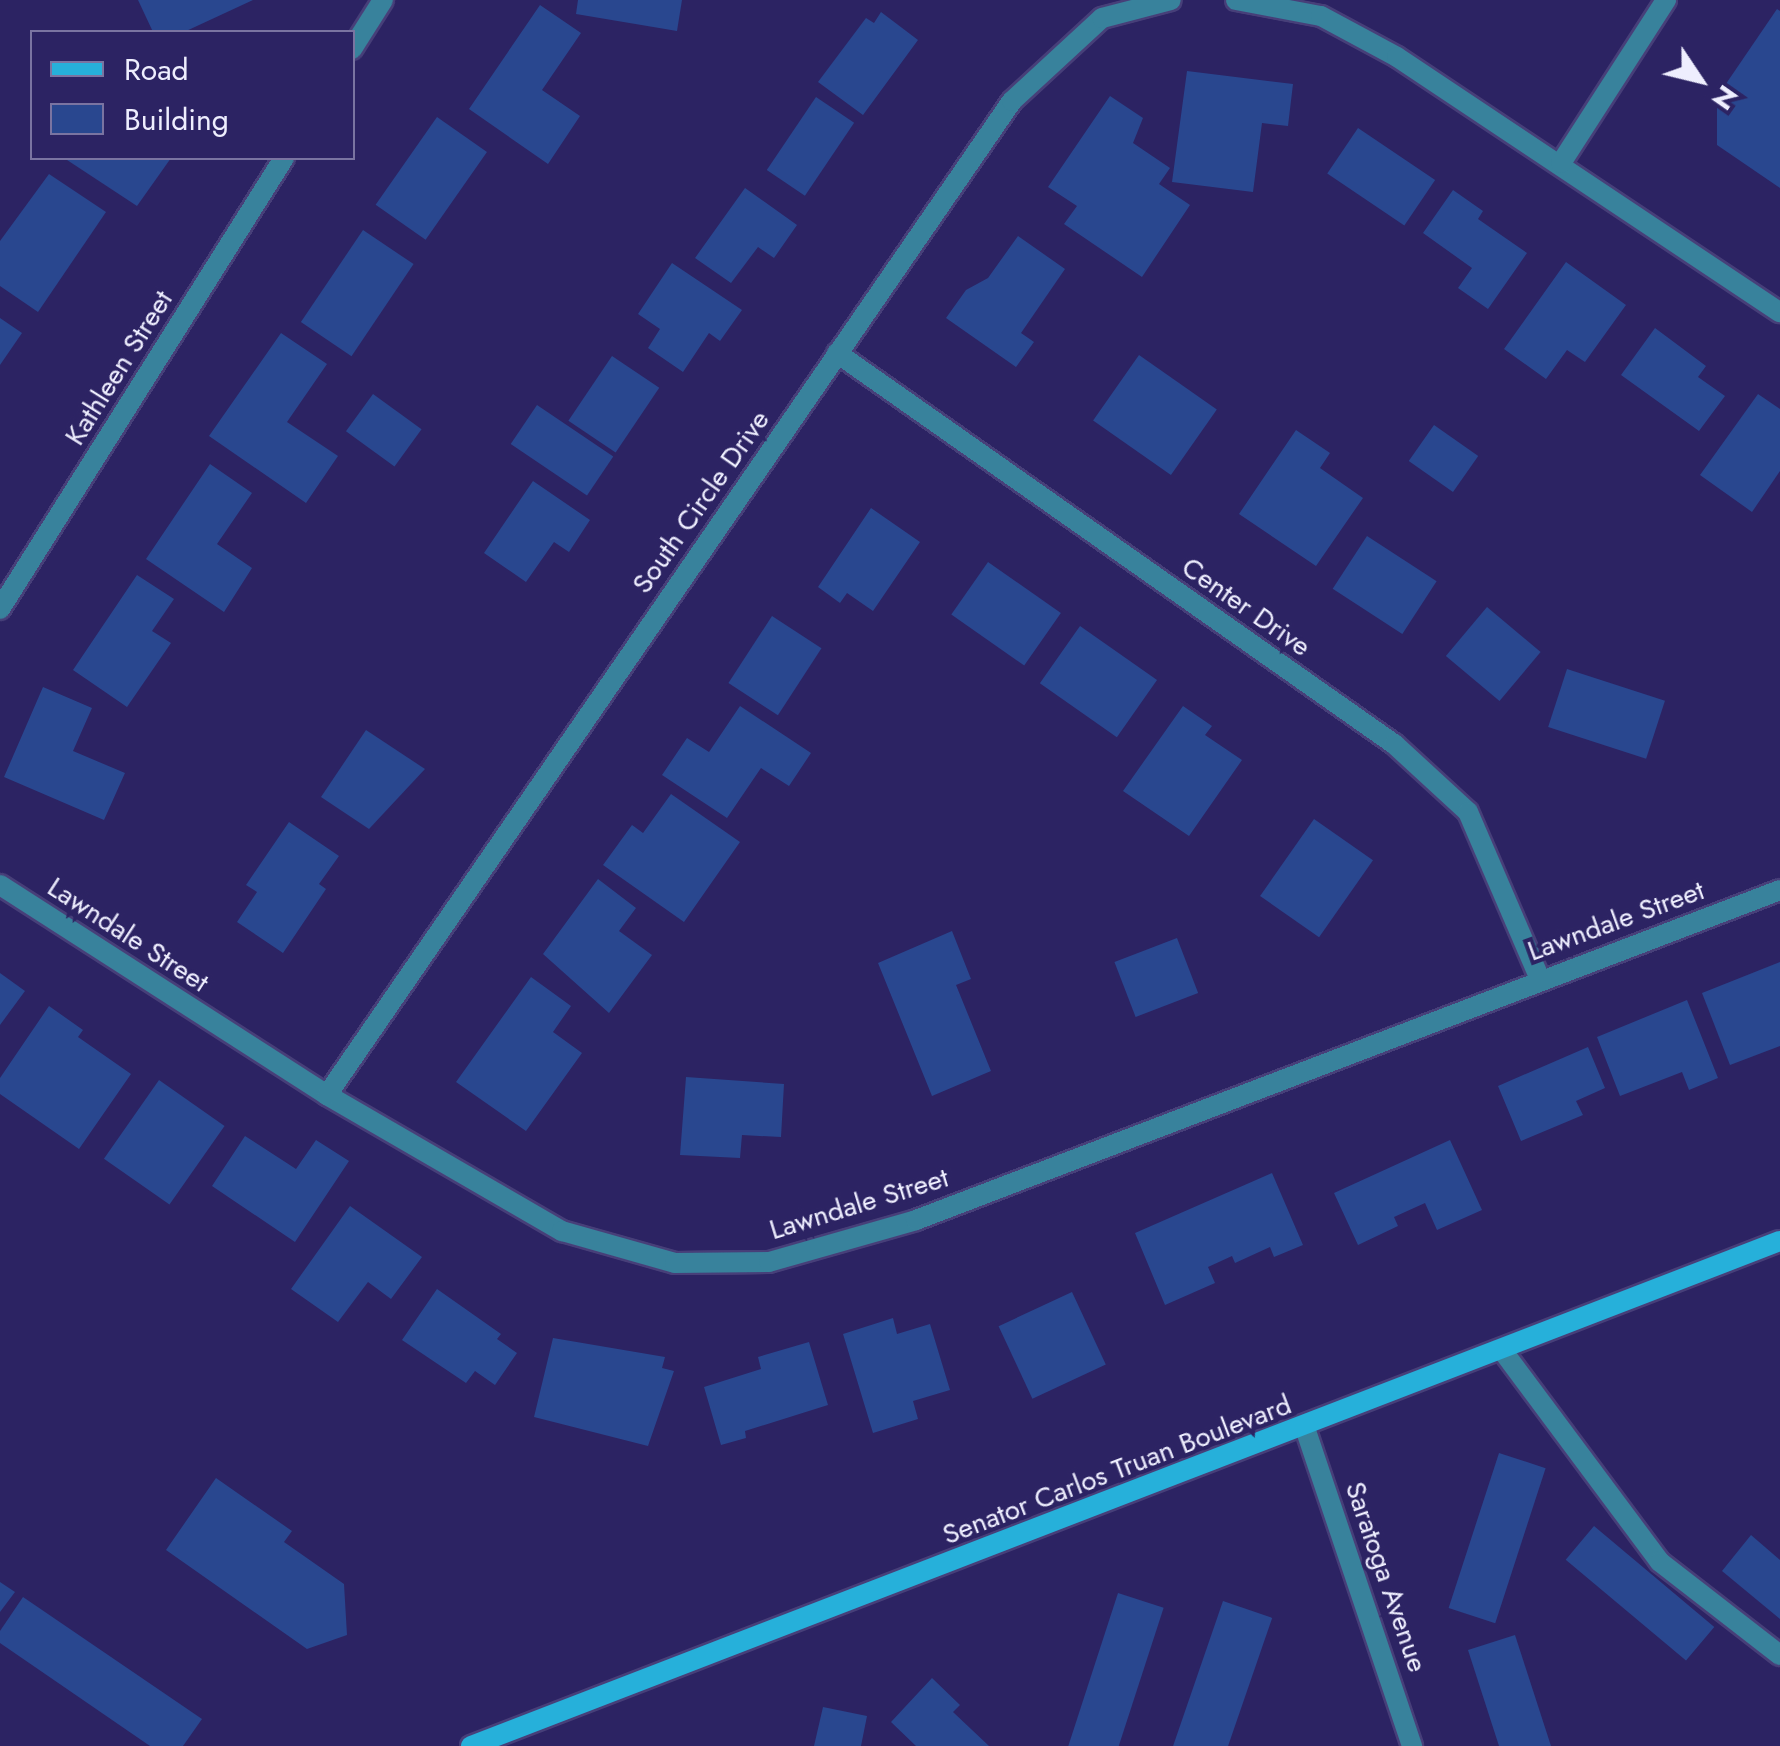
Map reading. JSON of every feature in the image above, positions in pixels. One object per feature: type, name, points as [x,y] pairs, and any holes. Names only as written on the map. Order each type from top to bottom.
[{"type":"main road","name":"Senator Carlos Truan Boulevard","points":[[471,1746],[1305,1428],[1780,1241]]},
{"type":"street","points":[[355,44],[383,0]]},
{"type":"street","name":"South Circle Drive","points":[[327,1095],[1012,102],[1102,18],[1171,0]]},
{"type":"street","points":[[1236,0],[1320,16],[1397,56],[1780,312]]},
{"type":"street","points":[[1561,163],[1666,0]]},
{"type":"street","name":"Kathleen Street","points":[[0,609],[283,160]]},
{"type":"street","name":"Center Drive","points":[[837,353],[1394,744],[1468,812],[1539,978]]},
{"type":"street","name":"Lawndale Street","points":[[0,885],[327,1095],[562,1231],[674,1263],[770,1262],[916,1220],[1539,978],[1780,890]]},
{"type":"street","points":[[1502,1350],[1660,1562],[1780,1655]]},
{"type":"street","name":"Saratoga Avenue","points":[[1305,1428],[1412,1746]]},
{"type":"building","points":[[138,0],[253,0],[188,30],[152,30]]},
{"type":"building","points":[[578,0],[682,0],[677,31],[576,14]]},
{"type":"building","points":[[540,5],[581,33],[542,90],[580,116],[548,164],[469,109]]},
{"type":"building","points":[[1777,9],[1780,188],[1717,145],[1717,97]]},
{"type":"building","points":[[881,12],[918,40],[863,115],[818,82],[866,18],[874,23]]},
{"type":"building","points":[[1187,71],[1293,84],[1288,126],[1262,123],[1253,192],[1172,182]]},
{"type":"building","points":[[1110,96],[1143,118],[1133,143],[1170,168],[1159,184],[1190,205],[1142,277],[1064,224],[1077,206],[1048,187]]},
{"type":"building","points":[[816,97],[854,123],[805,196],[767,170]]},
{"type":"building","points":[[437,117],[487,152],[426,240],[376,205]]},
{"type":"building","points":[[1358,128],[1435,180],[1404,226],[1327,174]]},
{"type":"building","points":[[67,160],[170,160],[137,206]]},
{"type":"building","points":[[49,174],[106,212],[38,312],[0,286],[0,241]]},
{"type":"building","points":[[745,188],[797,225],[774,258],[758,247],[731,283],[695,258]]},
{"type":"building","points":[[1453,190],[1483,211],[1478,219],[1527,253],[1488,309],[1458,288],[1472,268],[1423,233]]},
{"type":"building","points":[[363,230],[414,264],[352,356],[301,322]]},
{"type":"building","points":[[1018,236],[1065,269],[1021,333],[1034,342],[1016,367],[946,318],[966,290],[988,278]]},
{"type":"building","points":[[1566,262],[1626,305],[1585,362],[1567,350],[1546,379],[1504,349]]},
{"type":"building","points":[[672,263],[742,310],[720,341],[709,333],[683,372],[648,348],[660,329],[638,314]]},
{"type":"building","points":[[0,318],[22,333],[0,365]]},
{"type":"building","points":[[1655,328],[1706,366],[1698,377],[1725,396],[1699,431],[1621,375]]},
{"type":"building","points":[[281,333],[327,364],[287,422],[338,456],[306,503],[209,436]]},
{"type":"building","points":[[1139,355],[1217,409],[1171,475],[1093,421]]},
{"type":"building","points":[[612,356],[659,388],[616,453],[568,421]]},
{"type":"building","points":[[373,394],[422,429],[395,466],[346,431]]},
{"type":"building","points":[[1758,394],[1780,409],[1780,471],[1752,512],[1700,475]]},
{"type":"building","points":[[537,405],[613,456],[587,495],[511,444]]},
{"type":"building","points":[[1434,425],[1478,456],[1453,492],[1409,461]]},
{"type":"building","points":[[1296,430],[1330,453],[1320,468],[1363,498],[1316,566],[1239,514]]},
{"type":"building","points":[[210,464],[252,493],[217,544],[252,568],[224,612],[146,559]]},
{"type":"building","points":[[533,481],[590,520],[569,552],[554,542],[526,582],[484,553]]},
{"type":"building","points":[[871,508],[920,542],[873,611],[847,593],[840,603],[818,587]]},
{"type":"building","points":[[1367,536],[1437,581],[1402,634],[1333,589]]},
{"type":"building","points":[[988,562],[1061,613],[1024,665],[951,614]]},
{"type":"building","points":[[137,575],[174,599],[152,631],[171,643],[127,707],[73,670]]},
{"type":"building","points":[[1487,607],[1541,652],[1499,701],[1446,656]]},
{"type":"building","points":[[772,616],[821,648],[778,715],[728,683]]},
{"type":"building","points":[[1080,626],[1157,680],[1117,737],[1040,683]]},
{"type":"building","points":[[1567,669],[1665,701],[1646,759],[1548,727]]},
{"type":"building","points":[[43,687],[92,708],[73,751],[125,773],[104,820],[4,777]]},
{"type":"building","points":[[740,706],[811,753],[789,786],[761,768],[727,818],[662,775],[687,738],[709,752]]},
{"type":"building","points":[[1183,706],[1212,726],[1205,735],[1242,760],[1189,836],[1123,791]]},
{"type":"building","points":[[366,730],[425,769],[369,829],[321,797]]},
{"type":"building","points":[[671,794],[740,842],[684,922],[603,865],[632,825],[643,833]]},
{"type":"building","points":[[1314,819],[1373,860],[1319,937],[1260,896]]},
{"type":"building","points":[[289,822],[339,856],[319,884],[326,889],[283,953],[237,922],[257,892],[246,885]]},
{"type":"building","points":[[598,879],[636,908],[619,931],[652,955],[609,1013],[543,954]]},
{"type":"building","points":[[952,931],[971,979],[956,985],[991,1071],[932,1096],[878,963]]},
{"type":"building","points":[[1177,938],[1198,993],[1136,1017],[1114,962]]},
{"type":"building","points":[[1780,962],[1780,1046],[1730,1065],[1702,993]]},
{"type":"building","points":[[0,973],[25,991],[0,1025]]},
{"type":"building","points":[[531,977],[571,1006],[553,1032],[582,1053],[526,1131],[456,1082]]},
{"type":"building","points":[[1687,1000],[1718,1078],[1689,1090],[1682,1072],[1620,1096],[1597,1037]]},
{"type":"building","points":[[49,1006],[83,1030],[78,1037],[131,1074],[79,1149],[0,1094],[0,1078]]},
{"type":"building","points":[[1588,1047],[1605,1088],[1576,1101],[1583,1115],[1521,1141],[1498,1086]]},
{"type":"building","points":[[686,1077],[784,1084],[781,1137],[742,1135],[740,1158],[680,1155]]},
{"type":"building","points":[[159,1080],[225,1126],[169,1205],[104,1159]]},
{"type":"building","points":[[245,1136],[296,1169],[316,1140],[349,1161],[295,1242],[212,1186]]},
{"type":"building","points":[[1450,1140],[1482,1210],[1437,1230],[1425,1203],[1394,1217],[1398,1226],[1358,1245],[1334,1193]]},
{"type":"building","points":[[1272,1173],[1303,1245],[1274,1257],[1270,1247],[1235,1263],[1232,1256],[1208,1267],[1215,1283],[1165,1305],[1135,1233]]},
{"type":"building","points":[[350,1206],[422,1257],[391,1299],[368,1282],[338,1322],[291,1289]]},
{"type":"building","points":[[437,1289],[501,1334],[497,1339],[517,1353],[495,1385],[475,1371],[466,1383],[402,1340]]},
{"type":"building","points":[[1072,1292],[1106,1365],[1032,1399],[999,1326]]},
{"type":"building","points":[[893,1318],[897,1334],[930,1324],[950,1390],[913,1401],[918,1419],[873,1433],[843,1334]]},
{"type":"building","points":[[553,1338],[665,1357],[662,1368],[674,1371],[648,1446],[534,1417]]},
{"type":"building","points":[[809,1342],[828,1405],[745,1431],[746,1438],[721,1445],[704,1387],[761,1369],[758,1357]]},
{"type":"building","points":[[1499,1453],[1546,1468],[1495,1623],[1449,1608]]},
{"type":"building","points":[[216,1478],[292,1531],[284,1542],[344,1584],[347,1635],[307,1649],[166,1550]]},
{"type":"building","points":[[1594,1526],[1714,1627],[1686,1661],[1566,1560]]},
{"type":"building","points":[[1751,1535],[1780,1560],[1780,1619],[1722,1571]]},
{"type":"building","points":[[0,1582],[15,1592],[0,1612]]},
{"type":"building","points":[[1118,1593],[1164,1608],[1119,1746],[1068,1746]]},
{"type":"building","points":[[23,1597],[202,1719],[183,1746],[150,1746],[0,1643],[0,1631]]},
{"type":"building","points":[[1223,1601],[1272,1618],[1228,1746],[1173,1746]]},
{"type":"building","points":[[1515,1635],[1551,1746],[1499,1746],[1468,1650]]},
{"type":"building","points":[[932,1678],[960,1705],[953,1712],[989,1746],[916,1746],[891,1722]]},
{"type":"building","points":[[823,1707],[867,1716],[861,1746],[814,1746]]}]
